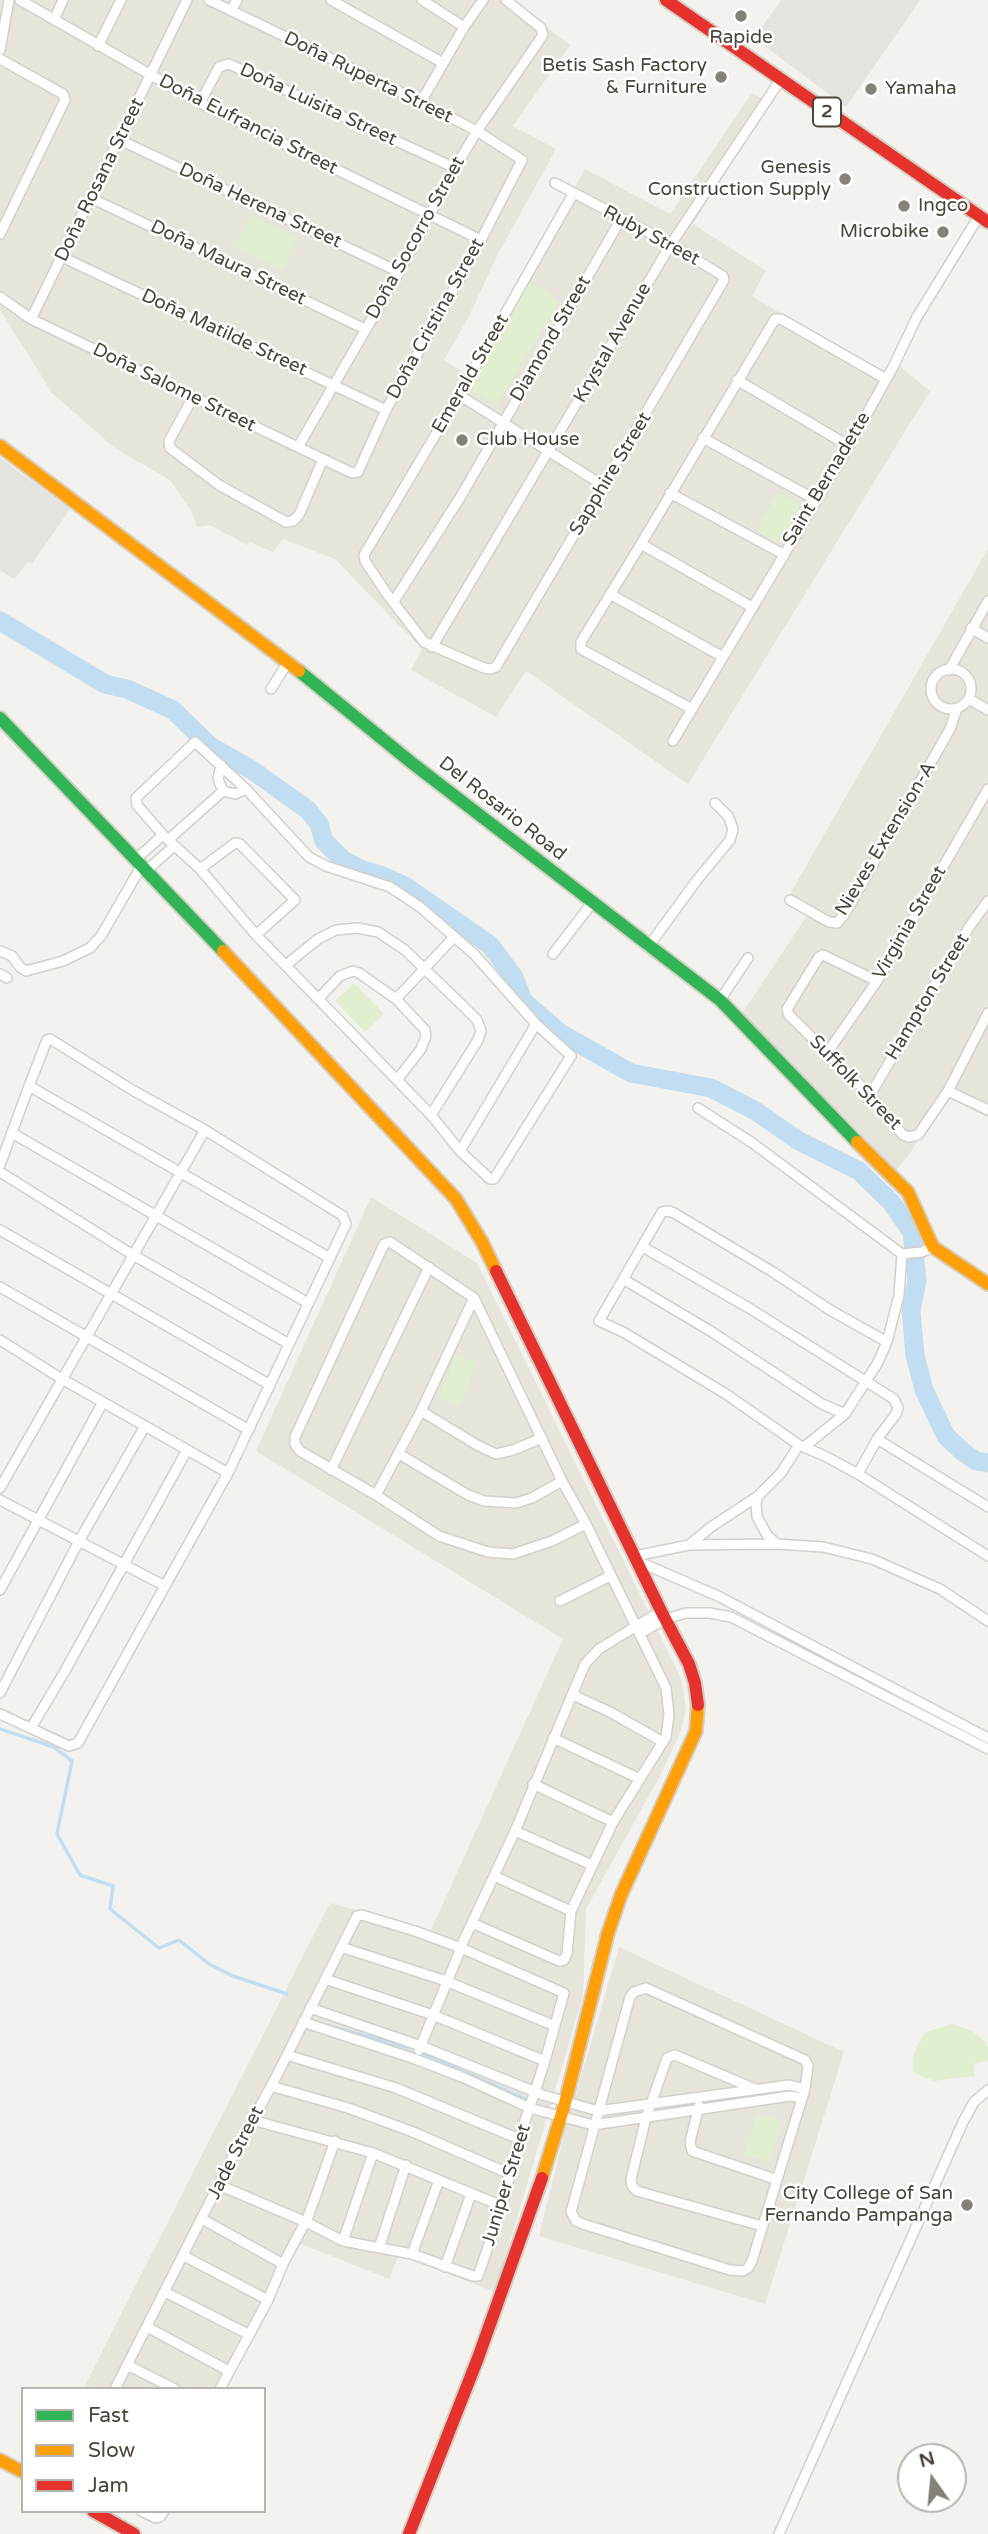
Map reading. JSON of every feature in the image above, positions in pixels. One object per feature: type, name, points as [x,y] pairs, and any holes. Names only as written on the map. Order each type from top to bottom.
[{"type":"main road","name":"2","points":[[666,0],[984,219]]},
{"type":"main road","name":"Del Rosario Road","points":[[0,446],[288,662],[412,763],[720,1000],[908,1192],[927,1249]]},
{"type":"main road","points":[[0,718],[456,1199],[482,1242],[689,1664],[695,1683],[698,1704],[696,1731],[621,1895],[565,2103],[541,2180],[478,2358],[408,2534]]},
{"type":"main road","points":[[927,1249],[987,1281]]},
{"type":"main road","points":[[0,2460],[21,2471]]},
{"type":"main road","points":[[97,2513],[134,2534]]},
{"type":"street","points":[[0,50],[9,0]]},
{"type":"street","name":"Doña Eufrancia Street","points":[[20,0],[200,103],[481,240]]},
{"type":"street","points":[[54,20],[63,0]]},
{"type":"street","points":[[98,46],[121,0]]},
{"type":"street","name":"Doña Ruperta Street","points":[[209,0],[421,102],[477,131],[521,158],[522,162]]},
{"type":"street","points":[[231,11],[237,0]]},
{"type":"street","points":[[331,0],[443,62]]},
{"type":"street","points":[[422,0],[464,27]]},
{"type":"street","points":[[421,102],[464,27],[483,0]]},
{"type":"street","name":"Doña Socorro Street","points":[[298,447],[399,272],[454,168],[543,35],[541,28],[506,0]]},
{"type":"street","name":"Doña Rosana Street","points":[[31,319],[186,1]]},
{"type":"street","points":[[0,59],[63,94],[65,100],[0,234]]},
{"type":"street","name":"Doña Luisita Street","points":[[200,103],[219,66],[229,64],[454,168]]},
{"type":"street","name":"Krystal Avenue","points":[[432,647],[671,244],[780,79]]},
{"type":"street","name":"Doña Herena Street","points":[[120,140],[399,272]]},
{"type":"street","name":"Doña Cristina Street","points":[[352,473],[358,472],[386,410],[522,162]]},
{"type":"street","name":"Ruby Street","points":[[555,183],[671,244],[723,276],[724,281]]},
{"type":"street","name":"Emerald Street","points":[[394,601],[365,561],[365,551],[459,395],[573,194]]},
{"type":"street","name":"Doña Maura Street","points":[[90,198],[365,329]]},
{"type":"street","name":"Diamond Street","points":[[394,601],[461,496],[621,219]]},
{"type":"street","name":"Saint Bernadette","points":[[673,741],[849,446],[917,317],[984,219]]},
{"type":"street","name":"Doña Matilde Street","points":[[62,257],[386,410]]},
{"type":"street","name":"Sapphire Street","points":[[432,647],[484,668],[496,667],[724,281]]},
{"type":"street","name":"Doña Salome Street","points":[[0,297],[31,319],[352,473]]},
{"type":"street","points":[[692,709],[581,649],[580,642],[775,319],[781,319],[886,379]]},
{"type":"street","points":[[737,380],[849,446]]},
{"type":"street","points":[[459,395],[604,486]]},
{"type":"street","points":[[193,397],[169,441],[170,448],[219,485],[286,522],[293,521],[299,515],[323,459]]},
{"type":"street","points":[[703,438],[816,500]]},
{"type":"street","points":[[670,493],[783,554]]},
{"type":"street","points":[[641,544],[752,607]]},
{"type":"street","points":[[610,594],[723,657]]},
{"type":"street","points":[[394,601],[412,628],[432,647]]},
{"type":"street","points":[[949,670],[988,601]]},
{"type":"street","points":[[971,628],[988,638]]},
{"type":"street","points":[[271,689],[288,662]]},
{"type":"street","points":[[949,670],[961,672],[971,687],[969,699],[951,709],[939,704],[932,693],[937,675],[949,670]]},
{"type":"street","points":[[969,699],[988,710]]},
{"type":"street","name":"Nieves Extension-A","points":[[790,900],[829,922],[837,923],[844,915],[950,729],[957,708]]},
{"type":"street","points":[[195,742],[221,765],[309,857],[326,866],[390,887],[420,907],[474,954],[536,1024],[572,1056],[498,1176],[490,1179],[460,1152],[431,1115],[256,934],[200,869],[137,805],[136,798],[195,742]]},
{"type":"street","points":[[221,765],[218,779],[223,791]]},
{"type":"street","points":[[223,791],[235,794],[246,789]]},
{"type":"street","name":"Virginia Street","points":[[827,1053],[877,981],[988,789]]},
{"type":"street","points":[[0,951],[12,956],[26,971],[62,961],[90,948],[101,936],[142,865],[223,791]]},
{"type":"street","points":[[648,947],[730,840],[733,829],[727,816],[715,803]]},
{"type":"street","points":[[142,865],[169,840]]},
{"type":"street","points":[[200,869],[235,844],[240,844],[293,898],[295,903],[256,934]]},
{"type":"street","name":"Hampton Street","points":[[870,1095],[969,927],[988,901]]},
{"type":"street","points":[[553,954],[592,903]]},
{"type":"street","points":[[286,965],[318,939],[336,930],[357,928],[378,932],[391,939],[426,969],[477,1020],[481,1031],[478,1040],[431,1115]]},
{"type":"street","points":[[396,999],[454,937]]},
{"type":"street","name":"Suffolk Street","points":[[877,981],[831,958],[819,957],[787,1009],[789,1015],[870,1095],[903,1135],[918,1135],[947,1091],[988,1013]]},
{"type":"street","points":[[720,1000],[748,958]]},
{"type":"street","points":[[318,999],[340,976],[353,971],[396,999],[425,1030],[426,1037],[421,1049],[397,1080]]},
{"type":"street","points":[[460,1152],[536,1024]]},
{"type":"street","points":[[0,1166],[47,1040],[50,1039],[205,1130],[343,1216],[346,1224],[228,1473],[78,1743],[69,1746],[0,1714]]},
{"type":"street","points":[[29,1086],[330,1258]]},
{"type":"street","points":[[947,1091],[988,1110]]},
{"type":"street","points":[[698,1108],[751,1142],[904,1254],[927,1249]]},
{"type":"street","points":[[0,1488],[205,1130]]},
{"type":"street","points":[[12,1133],[308,1303]]},
{"type":"street","points":[[0,1172],[133,1255],[289,1344]]},
{"type":"street","points":[[887,1342],[669,1211],[659,1215],[599,1321],[623,1332],[726,1394],[802,1446],[858,1474],[988,1556]]},
{"type":"street","points":[[0,1230],[270,1385]]},
{"type":"street","points":[[472,1923],[559,1961],[564,1960],[567,1954],[571,1911],[592,1865],[630,1792],[666,1737],[669,1714],[666,1688],[586,1524],[562,1481],[474,1298],[396,1244],[384,1244],[295,1437],[295,1444],[300,1451],[376,1495],[439,1536],[488,1552],[513,1554],[552,1541],[586,1524]]},
{"type":"street","points":[[643,1247],[749,1308],[894,1399],[898,1408],[896,1414],[877,1439],[858,1474]]},
{"type":"street","points":[[689,1545],[758,1496],[802,1446],[845,1414],[887,1342],[899,1295],[904,1254]]},
{"type":"street","points":[[331,1470],[429,1267]]},
{"type":"street","points":[[623,1279],[735,1346],[822,1404],[845,1414]]},
{"type":"street","points":[[0,1287],[249,1430]]},
{"type":"street","points":[[376,1495],[421,1411],[474,1298]]},
{"type":"street","points":[[0,1340],[62,1379],[228,1473]]},
{"type":"street","points":[[0,1590],[103,1402]]},
{"type":"street","points":[[421,1411],[496,1454],[542,1438]]},
{"type":"street","points":[[0,1693],[79,1541],[145,1426]]},
{"type":"street","points":[[877,1439],[988,1507]]},
{"type":"street","points":[[31,1728],[187,1450]]},
{"type":"street","points":[[399,1454],[468,1495],[484,1501],[516,1503],[532,1498],[562,1481]]},
{"type":"street","points":[[758,1496],[757,1517],[766,1535],[777,1544]]},
{"type":"street","points":[[0,1500],[165,1586]]},
{"type":"street","points":[[636,1558],[689,1545],[823,1546],[872,1559],[940,1589],[988,1620]]},
{"type":"street","points":[[636,1558],[718,1596],[988,1738]]},
{"type":"street","points":[[560,1601],[610,1576]]},
{"type":"street","points":[[415,2059],[446,1981],[515,1831],[585,1664],[593,1654],[663,1615],[710,1613],[731,1617],[988,1749]]},
{"type":"street","points":[[573,1695],[663,1742]]},
{"type":"street","points":[[553,1738],[640,1779]]},
{"type":"street","points":[[533,1784],[613,1822]]},
{"type":"street","points":[[515,1831],[592,1865]]},
{"type":"street","points":[[494,1876],[571,1911]]},
{"type":"street","name":"Jade Street","points":[[117,2387],[357,1916],[462,1945]]},
{"type":"street","name":"Juniper Street","points":[[445,2267],[478,2276],[502,2206],[519,2139],[545,2062],[564,1993],[462,1945]]},
{"type":"street","points":[[341,1947],[446,1981],[555,2026]]},
{"type":"street","points":[[326,1979],[433,2015],[545,2062]]},
{"type":"street","points":[[646,1988],[805,2060],[808,2074],[803,2093],[748,2268],[738,2272],[576,2221],[571,2212],[571,2204],[598,2111],[631,1997],[635,1992],[646,1988]]},
{"type":"street","points":[[310,2008],[421,2046],[565,2103],[598,2111],[789,2085],[803,2093]]},
{"type":"street","points":[[303,2022],[463,2077],[530,2108],[593,2126],[803,2093]]},
{"type":"street","points":[[287,2055],[396,2088],[519,2139]]},
{"type":"street","points":[[756,2090],[675,2055],[667,2058],[646,2118],[631,2179],[632,2186],[637,2191],[762,2226]]},
{"type":"street","points":[[720,2074],[724,2086],[721,2095]]},
{"type":"street","points":[[271,2087],[348,2109],[413,2132],[510,2174]]},
{"type":"street","points":[[779,2534],[963,2122],[974,2102],[988,2090]]},
{"type":"street","points":[[701,2098],[690,2142],[692,2151],[775,2179]]},
{"type":"street","points":[[252,2120],[373,2153],[502,2206]]},
{"type":"street","points":[[221,2387],[306,2222],[335,2141]]},
{"type":"street","points":[[343,2241],[373,2153]]},
{"type":"street","points":[[379,2248],[406,2165]]},
{"type":"street","points":[[412,2254],[439,2180]]},
{"type":"street","points":[[219,2185],[343,2241],[412,2254],[445,2267],[471,2193]]},
{"type":"street","points":[[202,2219],[283,2264]]},
{"type":"street","points":[[184,2256],[268,2300]]},
{"type":"street","points":[[165,2292],[248,2334]]},
{"type":"street","points":[[147,2328],[229,2371]]},
{"type":"street","points":[[127,2365],[171,2387]]},
{"type":"street","points":[[145,2513],[156,2518],[163,2513]]},
{"type":"shaded area","points":[[0,0],[510,0],[570,45],[513,126],[556,149],[444,360],[467,374],[585,169],[670,214],[752,93],[770,103],[693,224],[766,271],[752,296],[884,376],[896,363],[930,391],[688,784],[526,671],[496,717],[411,670],[422,649],[335,559],[283,539],[273,552],[250,542],[247,545],[210,525],[197,527],[193,514],[170,480],[116,449],[52,393],[0,310]]},
{"type":"shaded area","points":[[781,0],[920,0],[846,107],[754,38]]},
{"type":"shaded area","points":[[0,458],[70,509],[32,564],[28,562],[14,579],[0,570]]},
{"type":"shaded area","points":[[988,549],[988,1118],[946,1096],[894,1173],[741,1015],[808,914],[787,899]]},
{"type":"shaded area","points":[[371,1197],[477,1263],[681,1678],[686,1708],[681,1731],[661,1774],[586,1909],[583,1996],[495,2292],[399,2255],[389,2279],[294,2241],[223,2387],[84,2387],[330,1903],[431,1930],[563,1639],[256,1451]]},
{"type":"shaded area","points":[[619,1947],[844,2052],[765,2304],[539,2236],[564,2135]]},
{"type":"green space","points":[[250,215],[298,238],[283,270],[234,247]]},
{"type":"green space","points":[[528,281],[560,301],[496,406],[464,387]]},
{"type":"green space","points":[[778,492],[801,504],[779,544],[756,531]]},
{"type":"green space","points":[[354,983],[384,1014],[365,1032],[335,1001]]},
{"type":"green space","points":[[456,1354],[477,1363],[460,1406],[439,1397]]},
{"type":"green space","points":[[952,2024],[972,2031],[985,2041],[988,2047],[988,2060],[974,2064],[975,2076],[934,2081],[913,2072],[913,2056],[926,2032]]},
{"type":"green space","points":[[756,2114],[781,2121],[769,2162],[744,2155]]},
{"type":"waterway","points":[[0,621],[105,684],[127,689],[173,710],[210,746],[252,770],[308,810],[319,824],[324,841],[343,860],[405,886],[490,945],[514,977],[523,1001],[560,1033],[631,1073],[711,1088],[754,1110],[799,1141],[859,1171],[891,1202],[912,1232],[917,1280],[911,1311],[915,1355],[924,1390],[946,1436],[976,1461],[988,1463]]},
{"type":"waterway","points":[[0,1729],[54,1747],[72,1761],[57,1834],[80,1875],[113,1886],[110,1909],[159,1948],[179,1940],[209,1964],[233,1976],[287,1994]]},
{"type":"waterway","points":[[322,2024],[409,2048]]},
{"type":"waterway","points":[[420,2052],[525,2099]]},
{"type":"traffic: fast","points":[[299,671],[412,763],[720,1000],[857,1142]]},
{"type":"traffic: fast","points":[[0,718],[223,951]]},
{"type":"traffic: slow","points":[[0,446],[299,671]]},
{"type":"traffic: slow","points":[[223,951],[456,1199],[496,1271]]},
{"type":"traffic: slow","points":[[857,1142],[908,1192],[933,1247],[988,1284]]},
{"type":"traffic: slow","points":[[542,2178],[565,2103],[608,1933],[621,1895],[696,1731],[698,1705]]},
{"type":"traffic: slow","points":[[0,2460],[21,2471]]},
{"type":"traffic: jam","points":[[666,0],[988,222]]},
{"type":"traffic: jam","points":[[496,1271],[689,1664],[698,1705]]},
{"type":"traffic: jam","points":[[409,2534],[478,2358],[542,2178]]},
{"type":"traffic: jam","points":[[97,2513],[134,2534]]},
{"type":"place","name":"Rapide","points":[[741,16]]},
{"type":"place","name":"Betis Sash Factory & Furniture","points":[[721,77]]},
{"type":"place","name":"Yamaha","points":[[871,89]]},
{"type":"place","name":"Genesis Construction Supply","points":[[845,179]]},
{"type":"place","name":"Ingco","points":[[904,206]]},
{"type":"place","name":"Microbike","points":[[943,232]]},
{"type":"place","name":"Club House","points":[[462,440]]},
{"type":"place","name":"City College of San Fernando Pampanga","points":[[967,2205]]}]
